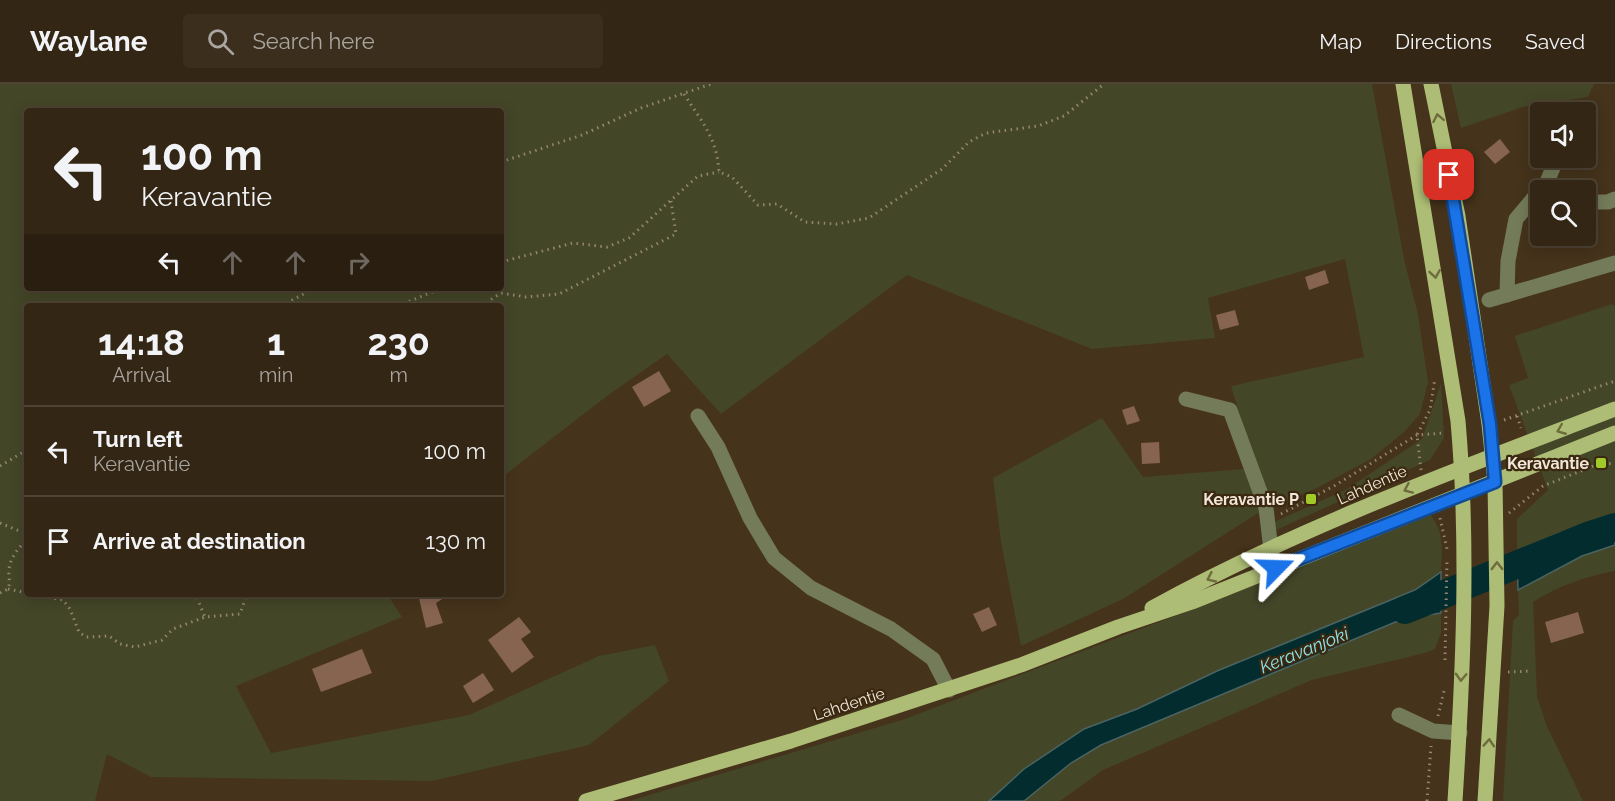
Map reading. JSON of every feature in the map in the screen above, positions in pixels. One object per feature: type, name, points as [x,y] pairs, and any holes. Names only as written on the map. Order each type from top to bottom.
[{"type":"main road","points":[[1403,84],[1458,421],[1462,466],[1463,619],[1460,733],[1455,801]]},
{"type":"main road","points":[[1431,84],[1458,216],[1495,482],[1497,606],[1485,801]]},
{"type":"main road","name":"Lahdentie","points":[[1118,627],[1184,591],[1271,550],[1462,466],[1615,409]]},
{"type":"main road","name":"Lahdentie","points":[[586,801],[780,745],[1021,665],[1118,627],[1192,602],[1615,433]]},
{"type":"lane","points":[[1596,202],[1608,202],[1615,199]]},
{"type":"lane","points":[[1507,295],[1508,261],[1516,219],[1530,206]]},
{"type":"lane","points":[[1489,300],[1615,263]]},
{"type":"lane","points":[[1186,399],[1230,410],[1266,508],[1266,522],[1276,568]]},
{"type":"lane","points":[[698,416],[718,447],[750,518],[774,558],[811,588],[891,629],[933,659],[949,690]]},
{"type":"lane","points":[[1399,716],[1433,731],[1460,733]]},
{"type":"path","points":[[504,161],[582,135],[641,108],[711,84]]},
{"type":"path","points":[[504,261],[573,243],[607,247],[629,238],[698,176],[719,172],[732,177],[758,205],[777,204],[805,222],[837,224],[869,218],[942,170],[969,142],[986,133],[1038,126],[1064,116],[1104,84]]},
{"type":"path","points":[[684,94],[713,138],[718,150],[719,172]]},
{"type":"path","points":[[486,303],[501,293],[526,297],[559,294],[676,234],[671,201]]},
{"type":"path","points":[[288,303],[310,291]]},
{"type":"path","points":[[405,303],[435,291]]},
{"type":"path","points":[[297,299],[298,303]]},
{"type":"path","points":[[1517,416],[1615,381]]},
{"type":"path","points":[[1266,522],[1334,486],[1417,435],[1438,434]]},
{"type":"path","points":[[1417,435],[1420,468]]},
{"type":"path","points":[[0,466],[24,452]]},
{"type":"path","points":[[1510,513],[1543,486],[1601,463],[1615,464]]},
{"type":"path","points":[[0,523],[24,533]]},
{"type":"path","points":[[1442,525],[1447,549],[1445,666]]},
{"type":"path","points":[[8,590],[11,581],[9,570],[15,552],[24,542]]},
{"type":"path","points":[[0,593],[8,590],[24,593]]},
{"type":"path","points":[[46,597],[63,600],[70,609],[79,632],[86,637],[109,636],[120,644],[135,647],[162,640],[173,630],[205,617],[240,614],[246,597]]},
{"type":"path","points":[[196,597],[205,617]]},
{"type":"path","points":[[1494,673],[1530,671]]},
{"type":"path","points":[[1427,801],[1433,731],[1445,688]]},
{"type":"green space","points":[[0,84],[1372,84],[1404,259],[1418,314],[1428,382],[1420,414],[1404,432],[1371,459],[1319,487],[1255,515],[1123,599],[1021,646],[1001,542],[993,478],[1102,418],[1143,477],[1256,468],[1231,386],[1364,357],[1345,259],[1208,298],[1215,338],[1092,349],[907,275],[721,414],[667,354],[607,396],[504,476],[504,303],[24,303],[24,597],[389,597],[402,617],[236,686],[271,753],[469,715],[599,656],[655,645],[669,681],[589,745],[432,781],[151,777],[107,754],[95,801],[0,801]]},
{"type":"green space","points":[[1451,84],[1594,84],[1588,97],[1556,102],[1530,102],[1530,106],[1461,128]]},
{"type":"green space","points":[[1612,304],[1615,306],[1615,517],[1559,533],[1517,552],[1517,519],[1548,490],[1509,385],[1528,378],[1515,336]]},
{"type":"green space","points":[[1441,383],[1444,438],[1430,460],[1272,532],[1272,523],[1347,489],[1422,439]]},
{"type":"green space","points":[[1429,513],[1440,534],[1441,572],[1415,590],[1137,709],[1084,729],[1024,769],[989,801],[629,801],[902,720],[1201,606]]},
{"type":"green space","points":[[1615,545],[1615,571],[1573,582],[1533,602],[1537,696],[1546,724],[1583,801],[1503,801],[1513,621],[1519,615],[1518,590],[1582,556]]},
{"type":"green space","points":[[1435,612],[1441,613],[1441,633],[1435,649],[1312,680],[1103,770],[1060,801],[1024,801],[1071,763],[1101,745],[1405,618]]},
{"type":"water","points":[[1615,517],[1615,545],[1582,556],[1518,590],[1517,552],[1559,533]]},
{"type":"water","points":[[1441,572],[1441,613],[1405,618],[1101,745],[1071,763],[1024,801],[989,801],[1024,769],[1084,729],[1137,709],[1217,671],[1415,590]]},
{"type":"building","points":[[1500,139],[1510,152],[1495,164],[1484,152]]},
{"type":"building","points":[[1325,270],[1329,283],[1309,290],[1305,277]]},
{"type":"building","points":[[1235,310],[1239,325],[1220,330],[1216,315]]},
{"type":"building","points":[[659,371],[671,391],[644,407],[632,387]]},
{"type":"building","points":[[1134,406],[1140,421],[1127,425],[1122,410]]},
{"type":"building","points":[[1159,442],[1160,463],[1142,464],[1141,443]]},
{"type":"building","points":[[419,597],[445,597],[436,603],[443,623],[426,628]]},
{"type":"building","points":[[989,607],[997,625],[982,632],[973,614]]},
{"type":"building","points":[[1578,612],[1584,633],[1551,643],[1545,622]]},
{"type":"building","points":[[519,617],[531,632],[521,639],[534,657],[512,673],[488,640]]},
{"type":"building","points":[[362,649],[372,673],[321,692],[312,669]]},
{"type":"building","points":[[483,673],[494,690],[473,703],[463,686]]},
{"type":"waterway","name":"Keravanjoki","points":[[1405,610],[1615,527]]},
{"type":"place","name":"Keravantie","points":[[1601,463]]},
{"type":"place","name":"Keravantie P","points":[[1311,499]]},
{"type":"route","points":[[1276,568],[1495,482],[1490,424],[1458,216],[1449,175]]}]
